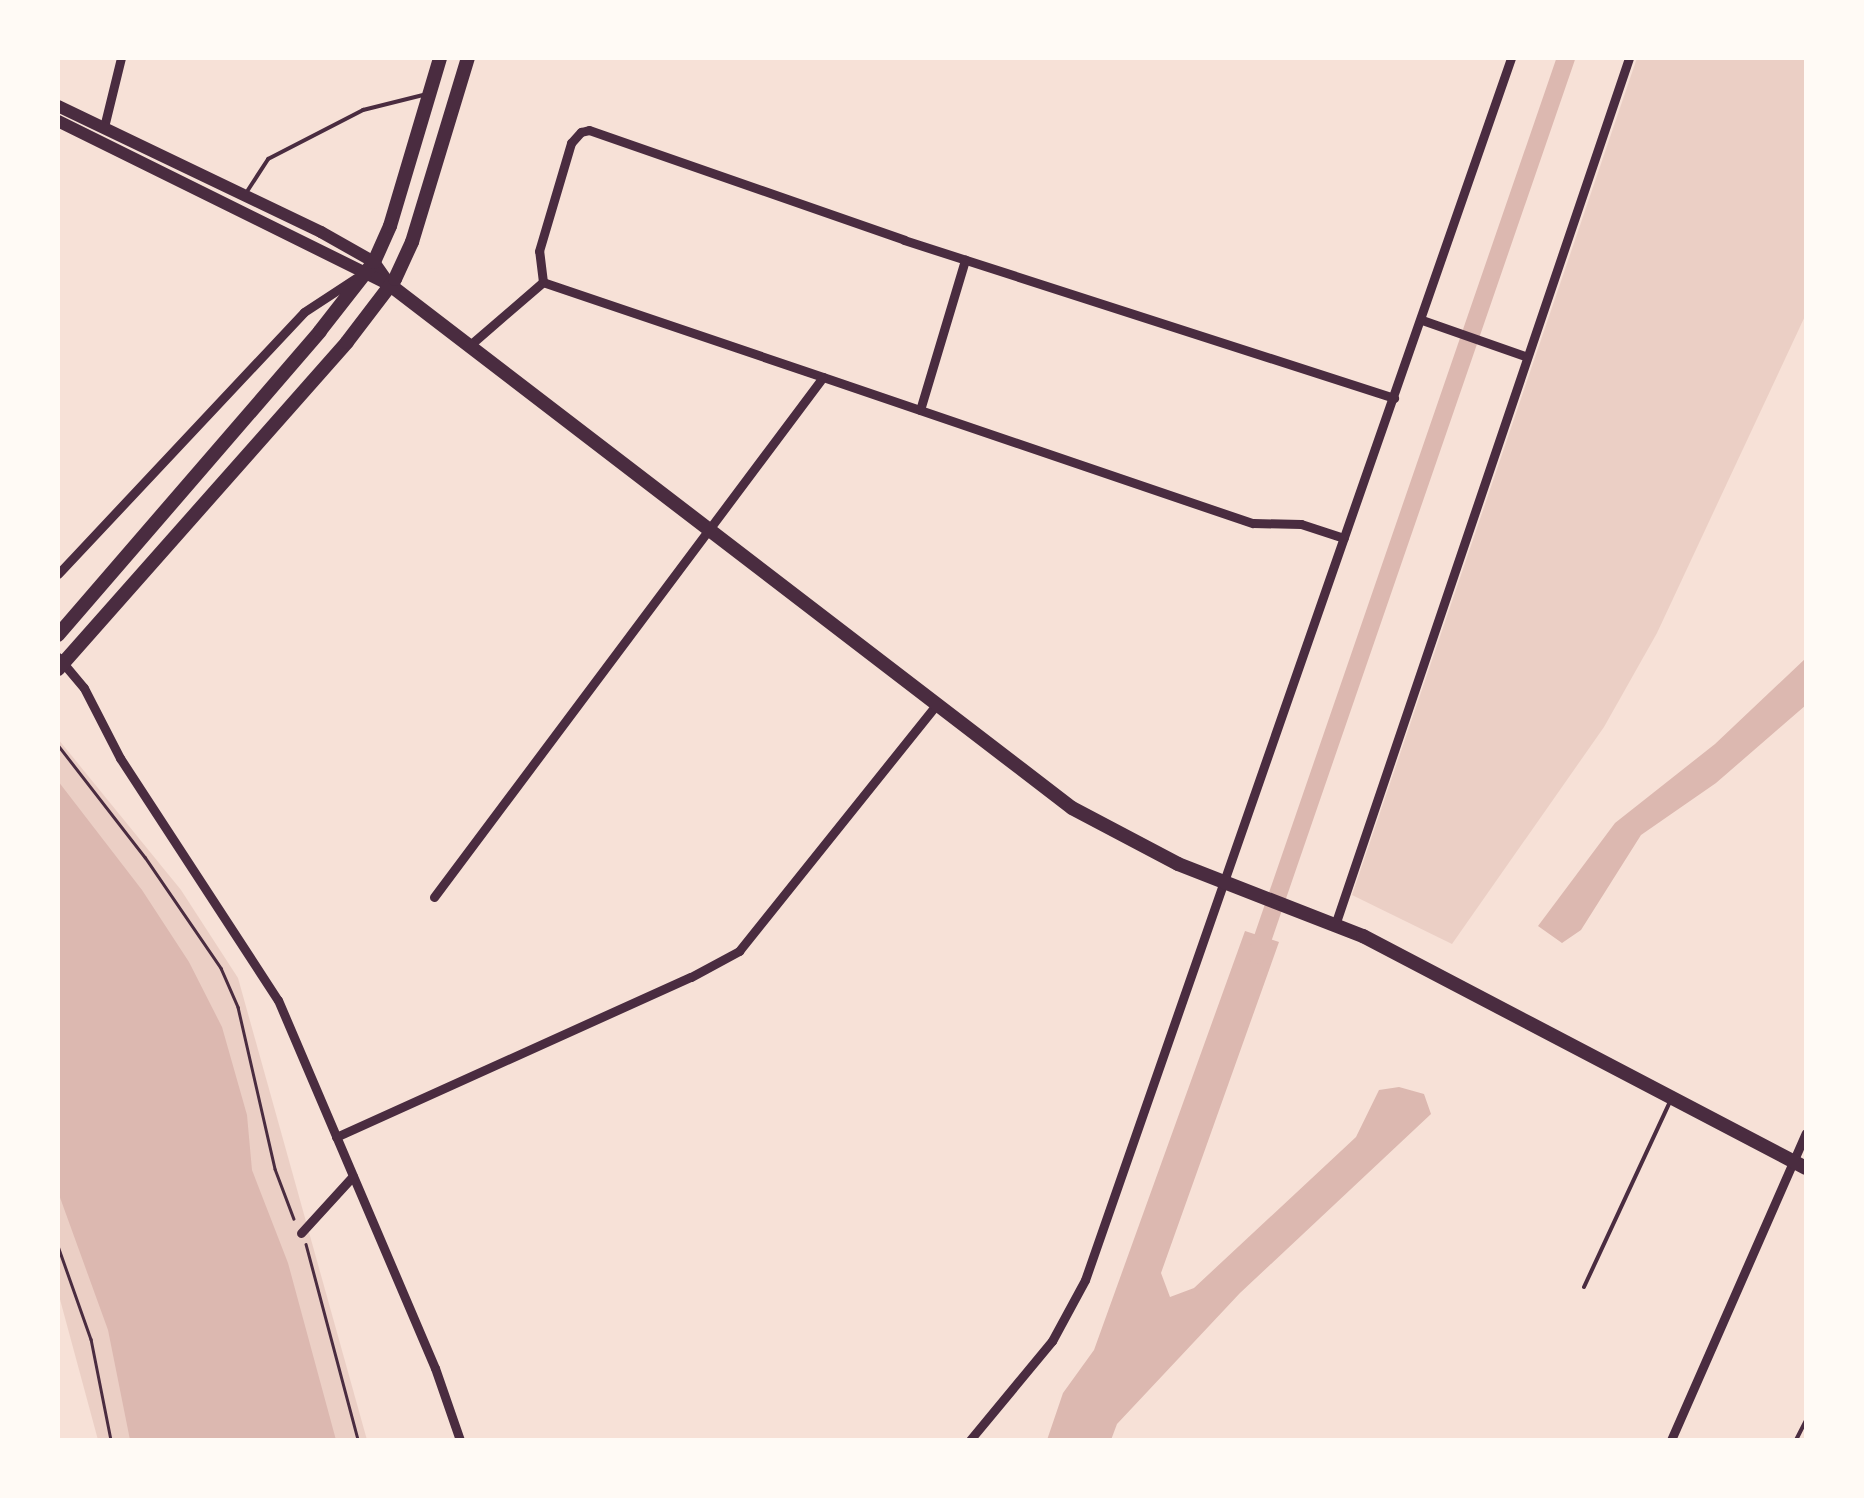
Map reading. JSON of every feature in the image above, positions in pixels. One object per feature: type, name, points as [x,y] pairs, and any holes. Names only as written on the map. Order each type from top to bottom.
[{"type":"main road","points":[[58,635],[370,267],[390,226],[440,58]]},
{"type":"main road","points":[[58,669],[347,342],[390,285],[412,242],[468,58]]},
{"type":"main road","points":[[58,106],[246,194],[370,267],[1072,808],[1126,840],[1336,925],[1800,1165]]},
{"type":"main road","points":[[58,121],[370,267]]},
{"type":"street","points":[[104,127],[121,58]]},
{"type":"street","points":[[970,1440],[1069,1317],[1422,320],[1510,58]]},
{"type":"street","points":[[1336,925],[1629,58]]},
{"type":"street","points":[[542,282],[539,251],[572,143],[580,132],[589,130],[965,260],[1394,398]]},
{"type":"street","points":[[920,410],[965,260]]},
{"type":"street","points":[[58,574],[304,312],[370,267]]},
{"type":"street","points":[[470,345],[542,282]]},
{"type":"street","points":[[542,282],[1253,523],[1300,524],[1344,538]]},
{"type":"street","points":[[1422,320],[1526,356]]},
{"type":"street","points":[[434,897],[823,377]]},
{"type":"street","points":[[58,657],[84,688],[120,758],[278,1000],[435,1368],[460,1440]]},
{"type":"street","points":[[336,1137],[691,977],[739,950],[938,703]]},
{"type":"street","points":[[1671,1440],[1800,1165],[1806,1134]]},
{"type":"street","points":[[300,1233],[352,1176]]},
{"type":"lane","points":[[246,194],[268,159],[363,110],[429,94]]},
{"type":"lane","points":[[1584,1287],[1672,1098]]},
{"type":"lane","points":[[1796,1440],[1806,1420]]},
{"type":"path","points":[[58,745],[146,857],[220,968],[250,1049],[275,1169],[300,1233],[358,1440]]},
{"type":"path","points":[[58,1246],[91,1340],[111,1440]]},
{"type":"shaded area","points":[[1637,58],[1806,58],[1806,314],[1657,633],[1604,727],[1452,944],[1352,895]]},
{"type":"shaded area","points":[[1806,658],[1806,705],[1716,783],[1641,835],[1581,930],[1562,943],[1538,926],[1615,823],[1715,744]]},
{"type":"shaded area","points":[[58,739],[181,890],[238,978],[367,1440],[98,1440],[58,1292]]},
{"type":"shaded area","points":[[58,781],[142,890],[189,962],[222,1027],[247,1115],[252,1170],[288,1263],[336,1440],[130,1440],[108,1330],[58,1192]]},
{"type":"shaded area","points":[[1245,931],[1279,942],[1161,1273],[1170,1297],[1194,1288],[1356,1137],[1379,1090],[1399,1087],[1424,1094],[1431,1114],[1240,1293],[1117,1424],[1111,1440],[1047,1440],[1063,1393],[1094,1350]]},
{"type":"waterway","points":[[1257,955],[1566,58]]}]
